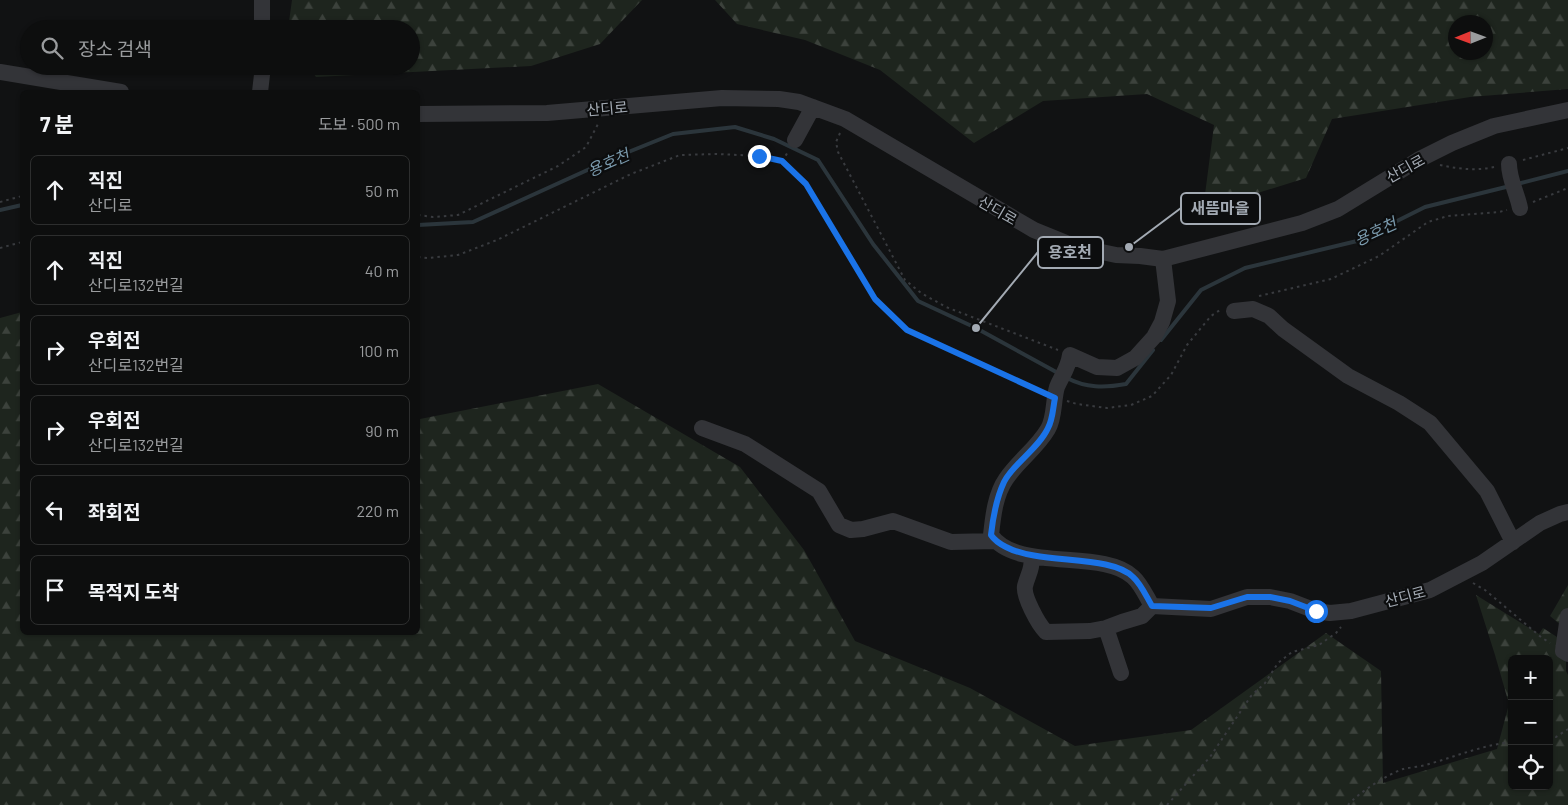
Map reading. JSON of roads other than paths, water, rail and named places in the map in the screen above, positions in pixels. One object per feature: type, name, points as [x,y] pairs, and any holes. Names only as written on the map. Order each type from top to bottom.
[{"type":"street","points":[[262,0],[262,20]]},
{"type":"street","points":[[0,72],[109,90]]},
{"type":"street","points":[[260,90],[263,75]]},
{"type":"street","name":"산디로","points":[[420,114],[548,114],[722,98],[779,99],[799,102],[845,119],[1034,230],[1097,251],[1116,255],[1163,259],[1302,223],[1338,209],[1418,160],[1452,143],[1494,126],[1568,110]]},
{"type":"street","points":[[795,140],[813,107]]},
{"type":"street","points":[[1509,168],[1518,200]]},
{"type":"street","points":[[995,541],[991,535],[996,502],[1005,480],[1037,444],[1049,427],[1056,393],[1069,361],[1097,367],[1117,368],[1135,358],[1154,337],[1162,322],[1168,301],[1163,259]]},
{"type":"street","points":[[1229,309],[1252,309],[1269,316],[1283,329],[1348,376],[1399,403],[1430,423],[1487,491],[1513,542]]},
{"type":"street","points":[[702,428],[746,444],[819,491],[839,526],[851,530],[863,529],[892,521],[951,542],[995,541],[1031,556],[1098,563],[1118,568],[1132,576],[1152,606],[1142,616],[1090,632],[1046,632],[1041,627],[1024,592],[1032,564],[1031,556]]},
{"type":"street","name":"산디로","points":[[1152,606],[1211,608],[1247,597],[1270,597],[1290,601],[1316,611],[1330,613],[1348,612],[1430,590],[1482,564],[1540,523],[1568,512]]},
{"type":"street","points":[[1566,653],[1568,616]]},
{"type":"street","points":[[1106,628],[1121,672]]},
{"type":"waterway","name":"용호천","points":[[420,225],[473,222],[616,157],[673,134],[735,127],[774,139],[818,160],[873,244],[918,301],[976,328],[1058,373]]},
{"type":"waterway","name":"용호천","points":[[1517,184],[1568,171]]},
{"type":"waterway","name":"용호천","points":[[1161,340],[1201,290],[1245,268],[1357,241],[1425,207],[1510,186]]},
{"type":"waterway","name":"용호천","points":[[0,210],[20,205]]},
{"type":"waterway","name":"용호천","points":[[1067,378],[1081,384],[1095,386],[1126,384],[1153,350]]},
{"type":"place","name":"새뜸마을","points":[[1129,247]]},
{"type":"place","name":"용호천","points":[[976,328]]}]
